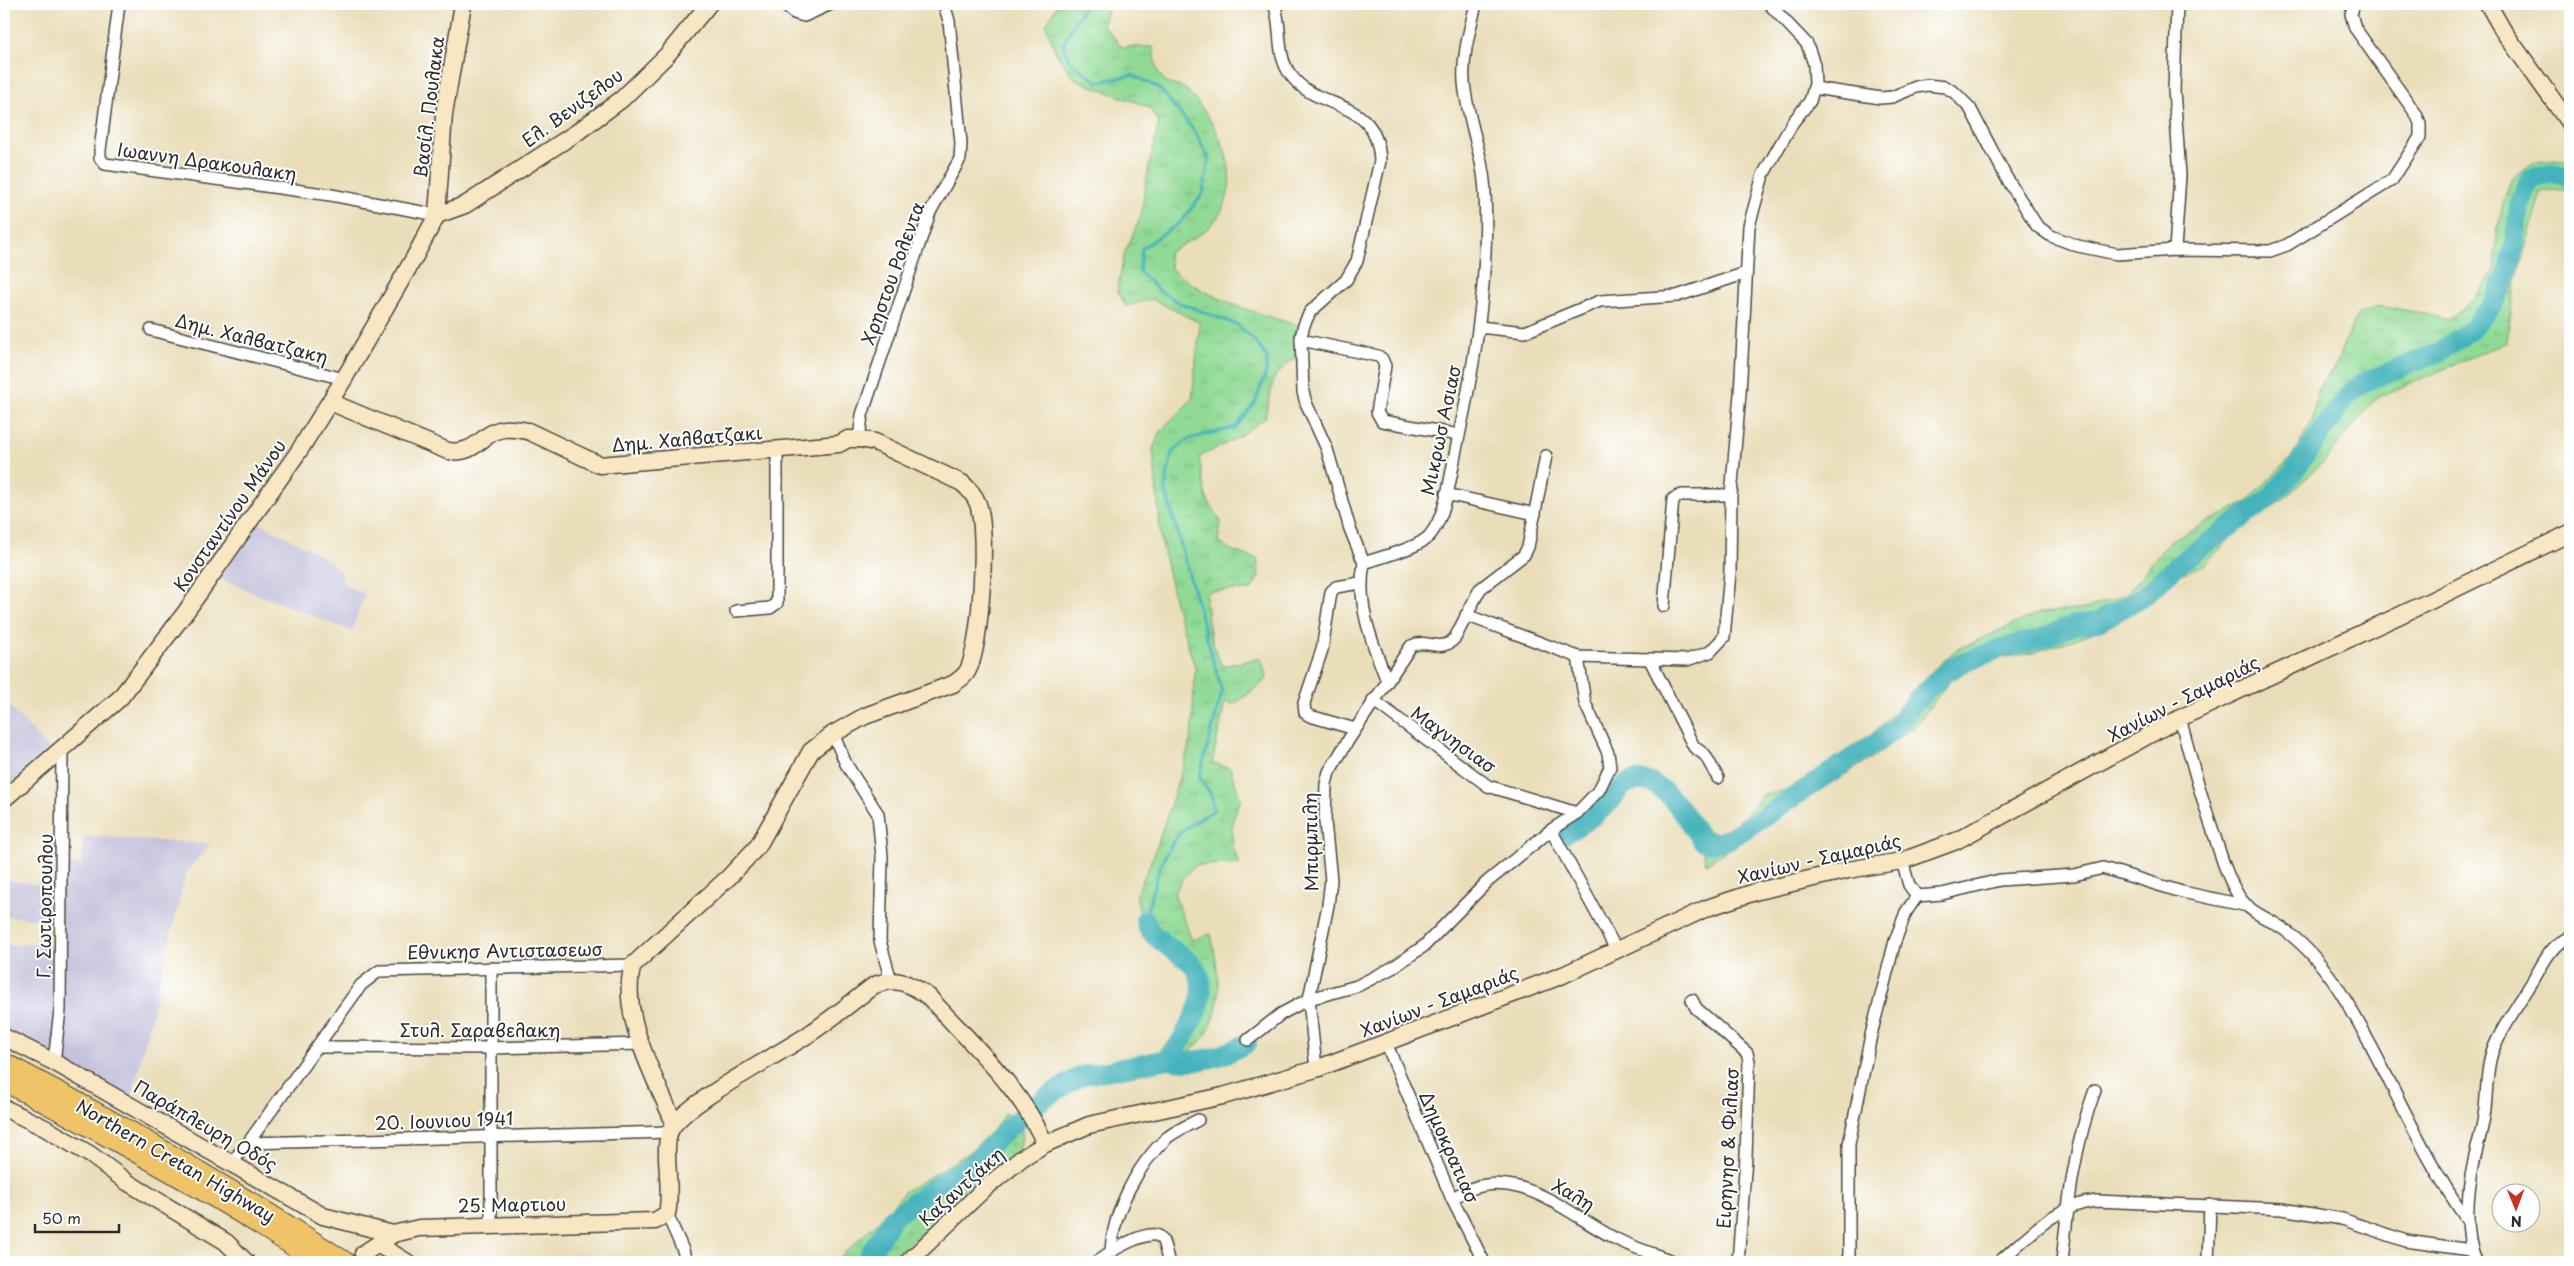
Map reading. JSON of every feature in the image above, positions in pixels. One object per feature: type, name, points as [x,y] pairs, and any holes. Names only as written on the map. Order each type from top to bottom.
[{"type":"highway","name":"Northern Cretan Highway","points":[[4,1063],[79,1103],[354,1258]]},
{"type":"highway","name":"Northern Cretan Highway","points":[[4,1081],[137,1152],[215,1197],[318,1262]]},
{"type":"main road","name":"Βασίλ. Πουλακα","points":[[437,215],[444,114],[463,4]]},
{"type":"main road","name":"Ελ. Βενιζελου","points":[[437,215],[465,205],[576,133],[622,99],[667,55],[709,4]]},
{"type":"main road","points":[[2488,4],[2504,32],[2570,124]]},
{"type":"main road","name":"Κονσταντίνου Μάνου","points":[[4,799],[120,698],[185,613],[299,451],[344,379],[437,215]]},
{"type":"main road","name":"Δημ. Χαλβατζακι","points":[[330,402],[448,451],[466,452],[494,432],[504,429],[528,432],[600,465],[839,444],[848,439],[859,439]]},
{"type":"main road","points":[[672,1128],[632,1012],[628,982],[634,965],[729,877],[758,846],[811,751],[833,734],[865,716],[953,684],[964,677],[973,658],[982,595],[981,515],[977,502],[970,490],[962,484],[875,442],[859,439]]},
{"type":"main road","name":"Χανίων - Σαμαριάς","points":[[1045,1144],[1089,1125],[1223,1096],[1316,1070],[1563,975],[1707,908],[1758,891],[1848,870],[1902,860],[1956,841],[2180,718],[2426,603],[2570,533]]},
{"type":"main road","points":[[667,1214],[670,1202],[668,1142],[672,1128],[714,1092],[808,1035],[873,986],[891,981],[900,980],[929,998],[1007,1083],[1036,1122],[1045,1144]]},
{"type":"main road","name":"Παράπλευρη Οδός","points":[[4,1037],[54,1062],[323,1216],[393,1234]]},
{"type":"main road","points":[[4,1108],[45,1128],[91,1155],[127,1182],[226,1242],[246,1262]]},
{"type":"main road","name":"Καζαντζάκη","points":[[908,1262],[983,1190],[1022,1158],[1045,1144]]},
{"type":"main road","name":"25. Μαρτιου","points":[[354,1258],[379,1245],[393,1234],[419,1228],[655,1221],[667,1214]]},
{"type":"main road","points":[[379,1245],[407,1262]]},
{"type":"street","name":"Ιωαννη Δρακουλακη","points":[[119,4],[100,150],[100,158],[105,164],[331,195],[437,215]]},
{"type":"street","points":[[783,4],[794,13],[804,16],[831,4]]},
{"type":"street","name":"Χρηστου Ρολεντα","points":[[859,439],[862,415],[911,263],[930,212],[960,159],[961,144],[949,21],[944,4]]},
{"type":"street","points":[[1274,4],[1282,60],[1290,75],[1302,87],[1342,106],[1370,125],[1379,146],[1380,161],[1357,261],[1346,280],[1310,312],[1304,325],[1301,340],[1303,392],[1306,403],[1327,449],[1350,529],[1364,563],[1360,583],[1368,630],[1387,681]]},
{"type":"street","name":"Μικρωσ Ασιασ","points":[[1364,563],[1415,545],[1430,536],[1446,494],[1459,435],[1479,327],[1486,238],[1485,192],[1476,136],[1466,91],[1464,70],[1476,4]]},
{"type":"street","points":[[1546,456],[1528,547],[1524,555],[1480,589],[1466,615],[1578,657],[1687,660],[1710,652],[1724,637],[1730,573],[1731,495],[1740,394],[1749,226],[1763,174],[1793,122],[1810,101],[1814,88],[1814,64],[1806,44],[1769,4]]},
{"type":"street","points":[[2174,250],[2180,175],[2174,90],[2177,4]]},
{"type":"street","points":[[1814,88],[1887,98],[1916,87],[1946,87],[1963,99],[1970,108],[2028,214],[2044,232],[2087,249],[2117,254],[2174,250],[2258,251],[2279,248],[2294,241],[2396,176],[2420,137],[2420,123],[2416,114],[2355,28],[2351,14],[2354,4]]},
{"type":"street","points":[[1479,327],[1525,332],[1600,301],[1677,296],[1746,273]]},
{"type":"street","name":"Δημ. Χαλβατζακη","points":[[151,330],[344,379]]},
{"type":"street","points":[[1301,340],[1378,356],[1384,366],[1376,412],[1382,421],[1459,435]]},
{"type":"street","points":[[736,611],[772,608],[777,603],[777,450]]},
{"type":"street","points":[[1446,494],[1535,514]]},
{"type":"street","points":[[1664,606],[1673,499],[1682,495],[1731,495]]},
{"type":"street","points":[[1355,729],[1310,716],[1303,709],[1322,650],[1331,592],[1336,588],[1360,583]]},
{"type":"street","name":"Μπιρμπιλη","points":[[1316,1070],[1309,999],[1331,880],[1325,822],[1326,784],[1330,772],[1355,729],[1411,646],[1418,643],[1441,646],[1449,644],[1455,638],[1466,615]]},
{"type":"street","points":[[1248,1040],[1281,1014],[1309,999],[1357,986],[1392,968],[1424,946],[1487,882],[1551,830],[1577,813],[1599,790],[1610,767],[1608,753],[1584,703],[1578,657]]},
{"type":"street","points":[[1650,660],[1694,747],[1705,755],[1718,778]]},
{"type":"street","name":"Μαγνησιασ","points":[[1373,700],[1488,786],[1577,813]]},
{"type":"street","points":[[2180,718],[2204,805],[2222,859],[2240,898],[2248,906],[2284,930],[2319,960],[2364,1029],[2427,1154],[2449,1194],[2468,1221]]},
{"type":"street","points":[[833,734],[846,764],[878,814],[882,856],[880,941],[891,981]]},
{"type":"street","name":"Γ. Σωτιροπουλου","points":[[54,1062],[60,1010],[62,749]]},
{"type":"street","points":[[1551,830],[1616,949]]},
{"type":"street","points":[[1902,860],[1909,885],[1916,896]]},
{"type":"street","points":[[1916,896],[1942,894],[2000,880],[2074,875],[2103,868],[2182,892],[2248,906]]},
{"type":"street","points":[[1846,1262],[1850,1256],[1849,1144],[1870,1035],[1895,940],[1906,912],[1916,896]]},
{"type":"street","points":[[2476,1262],[2471,1250],[2468,1221],[2474,1162],[2484,1124],[2489,1065],[2495,1045],[2555,946],[2562,940],[2570,938]]},
{"type":"street","name":"Εθνικησ Αντιστασεωσ","points":[[318,1047],[362,985],[378,971],[389,969],[634,965]]},
{"type":"street","points":[[491,968],[491,1225]]},
{"type":"street","name":"Ειρηνησ & Φιλιασ","points":[[1692,1000],[1696,1008],[1747,1052],[1749,1061],[1746,1158],[1738,1262]]},
{"type":"street","name":"Στυλ. Σαραβελακη","points":[[318,1047],[491,1048],[642,1044]]},
{"type":"street","name":"Δημοκρατιασ","points":[[1386,1044],[1452,1199],[1484,1262]]},
{"type":"street","points":[[230,1164],[248,1143],[318,1047]]},
{"type":"street","points":[[2062,1262],[2067,1208],[2080,1134],[2094,1090]]},
{"type":"street","points":[[1111,1251],[1112,1235],[1121,1203],[1145,1166],[1169,1136],[1198,1120]]},
{"type":"street","name":"20. Ιουνιου 1941","points":[[248,1143],[672,1128]]},
{"type":"street","name":"Χαλη","points":[[1452,1199],[1467,1188],[1489,1184],[1535,1191],[1615,1238],[1674,1262]]},
{"type":"street","points":[[1999,1262],[2051,1217],[2067,1208],[2096,1201],[2282,1209],[2342,1220],[2406,1240],[2471,1250]]},
{"type":"street","points":[[2208,1262],[2210,1205]]},
{"type":"street","points":[[667,1214],[683,1250],[686,1262]]},
{"type":"street","points":[[1097,1262],[1111,1251],[1145,1236],[1154,1235],[1160,1237],[1163,1242],[1169,1262]]},
{"type":"shaded area","points":[[258,522],[322,556],[340,571],[344,585],[365,594],[352,631],[219,579]]},
{"type":"shaded area","points":[[4,701],[50,750],[4,799]]},
{"type":"shaded area","points":[[83,836],[211,844],[186,872],[130,1105],[4,1037],[5,945],[57,944],[59,922],[4,916],[4,880],[37,884],[61,879],[61,862],[81,866]]},
{"type":"green space","points":[[1058,4],[1108,4],[1103,25],[1122,47],[1153,47],[1154,58],[1161,77],[1170,84],[1187,90],[1199,104],[1220,138],[1229,174],[1228,192],[1222,210],[1206,230],[1168,253],[1171,269],[1186,280],[1220,299],[1311,330],[1309,348],[1288,363],[1274,378],[1265,418],[1234,440],[1199,457],[1206,497],[1221,522],[1218,542],[1233,551],[1257,559],[1259,576],[1251,590],[1210,591],[1206,595],[1208,622],[1212,640],[1222,666],[1261,658],[1267,679],[1235,704],[1225,702],[1212,763],[1230,768],[1241,800],[1234,816],[1232,832],[1236,856],[1240,864],[1197,865],[1184,877],[1174,894],[1192,940],[1211,934],[1218,976],[1217,1004],[1209,1030],[1200,1042],[1175,1066],[1153,1067],[1162,1048],[1178,1034],[1186,1020],[1194,990],[1189,975],[1179,964],[1144,935],[1136,895],[1155,852],[1186,757],[1192,732],[1195,668],[1175,603],[1161,540],[1153,448],[1162,429],[1192,399],[1200,323],[1152,299],[1126,306],[1117,290],[1125,252],[1141,216],[1146,180],[1159,123],[1149,107],[1074,78],[1056,54],[1046,25]]},
{"type":"green space","points":[[2555,159],[2570,161],[2570,191],[2557,190],[2541,193],[2515,284],[2507,342],[2376,398],[2327,458],[2284,499],[2238,531],[2204,565],[2174,577],[2149,604],[2108,627],[2069,641],[2033,653],[1984,661],[1949,682],[1915,726],[1871,759],[1785,811],[1706,864],[1703,850],[1678,812],[1687,811],[1702,830],[1719,833],[1743,818],[1761,796],[1790,789],[1876,732],[1934,669],[1956,650],[2039,613],[2085,609],[2126,594],[2170,541],[2245,503],[2292,457],[2312,421],[2318,387],[2337,365],[2346,337],[2359,314],[2379,306],[2427,314],[2448,320],[2475,299],[2494,271],[2497,232],[2504,200],[2512,177],[2535,162]]},
{"type":"green space","points":[[1005,1113],[1020,1125],[1022,1138],[1019,1151],[886,1262],[835,1262],[880,1220],[904,1192],[970,1152],[994,1129]]},
{"type":"waterway","points":[[1085,4],[1063,44],[1070,62],[1098,82],[1133,75],[1160,89],[1195,132],[1209,159],[1203,193],[1181,222],[1142,248],[1139,271],[1158,290],[1180,303],[1238,325],[1254,340],[1267,357],[1266,373],[1255,403],[1236,427],[1189,439],[1172,452],[1165,488],[1222,692],[1199,778],[1211,794],[1214,810],[1186,828],[1173,842],[1159,869],[1145,920]]},
{"type":"waterway","points":[[1561,836],[1603,808],[1623,786],[1636,781],[1648,782],[1659,787],[1680,808],[1703,841],[1714,843],[1730,839],[1894,730],[1918,698],[1951,668],[1998,649],[2040,639],[2074,625],[2098,622],[2143,597],[2181,562],[2266,501],[2292,474],[2347,396],[2362,383],[2439,352],[2471,330],[2494,303],[2506,277],[2514,247],[2519,206],[2529,180],[2552,173],[2570,177]]},
{"type":"waterway","points":[[1145,920],[1154,936],[1192,964],[1199,975],[1201,987],[1200,1000],[1196,1013],[1169,1059]]},
{"type":"waterway","points":[[865,1262],[893,1217],[936,1186],[972,1164],[1009,1127],[1045,1098],[1080,1076],[1169,1059],[1179,1061],[1200,1060],[1219,1056],[1247,1043]]}]
